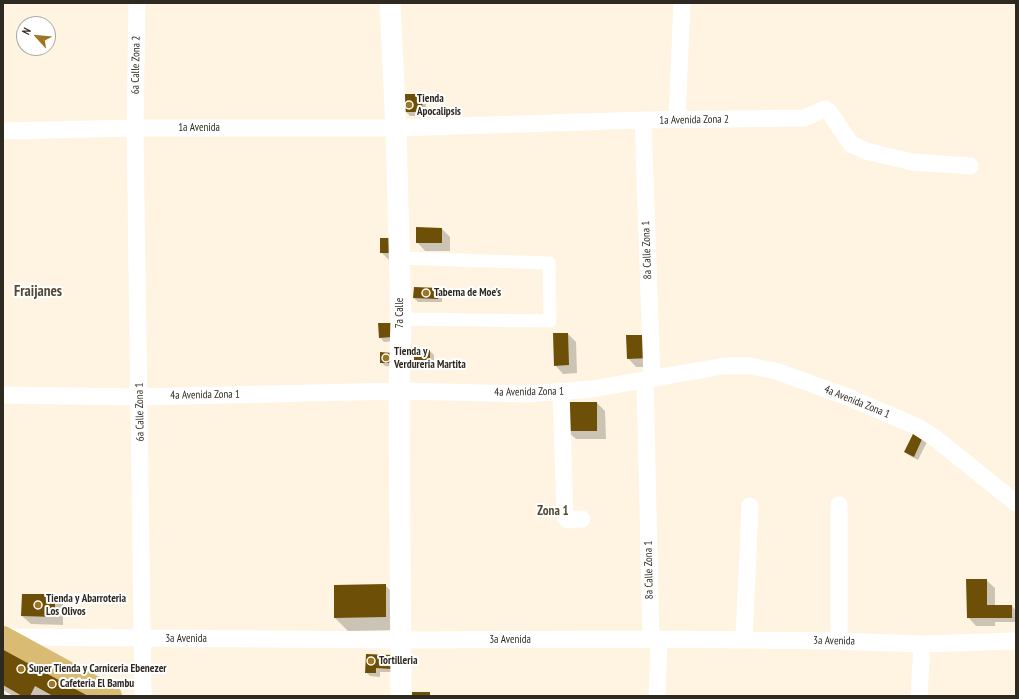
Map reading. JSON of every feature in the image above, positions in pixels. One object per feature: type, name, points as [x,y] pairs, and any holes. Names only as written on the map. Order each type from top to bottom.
[{"type":"main road","points":[[3,637],[111,696]]},
{"type":"street","name":"6a Calle Zona 2","points":[[135,128],[137,3]]},
{"type":"street","name":"7a Calle","points":[[390,3],[396,128],[400,319],[401,696]]},
{"type":"street","points":[[677,120],[682,3]]},
{"type":"street","name":"1a Avenida Zona 2","points":[[396,128],[643,120],[804,118],[825,109],[830,113],[851,144],[866,150],[912,162],[970,166]]},
{"type":"street","name":"8a Calle Zona 1","points":[[643,120],[648,380],[657,696]]},
{"type":"street","name":"1a Avenida","points":[[3,131],[135,128],[396,128]]},
{"type":"street","name":"6a Calle Zona 1","points":[[135,128],[144,639],[143,696]]},
{"type":"street","points":[[399,258],[549,263],[550,321],[400,319]]},
{"type":"street","name":"4a Avenida Zona 1","points":[[3,395],[139,397],[399,391],[528,394],[592,389],[724,366],[750,366],[776,371],[848,397],[918,427],[935,438],[1016,503]]},
{"type":"street","points":[[561,391],[566,517],[568,520],[582,519]]},
{"type":"street","points":[[839,505],[839,640]]},
{"type":"street","points":[[744,640],[750,506]]},
{"type":"street","name":"3a Avenida","points":[[3,637],[400,640],[839,640],[922,644],[1016,641]]},
{"type":"street","points":[[919,696],[922,644]]},
{"type":"building","points":[[405,94],[423,94],[422,112],[405,112]]},
{"type":"building","points":[[416,227],[442,228],[442,243],[416,243]]},
{"type":"building","points":[[380,238],[392,238],[392,253],[380,253]]},
{"type":"building","name":"Taberna de Moe's","points":[[414,287],[439,288],[438,299],[413,298]]},
{"type":"building","points":[[378,323],[392,323],[392,337],[379,338]]},
{"type":"building","points":[[553,333],[568,333],[569,365],[554,366]]},
{"type":"building","points":[[626,335],[650,335],[650,358],[627,359]]},
{"type":"building","points":[[414,350],[430,350],[430,365],[414,365]]},
{"type":"building","name":"Tienda y Verdureria Martita","points":[[380,352],[392,353],[391,363],[380,363]]},
{"type":"building","points":[[566,402],[597,402],[597,431],[566,431]]},
{"type":"building","points":[[914,432],[923,437],[914,457],[904,452]]},
{"type":"building","points":[[966,579],[987,579],[987,605],[1012,605],[1012,618],[967,618]]},
{"type":"building","points":[[386,584],[386,617],[334,618],[334,585]]},
{"type":"building","name":"Tienda y Abarroteria Los Olivos","points":[[22,594],[55,594],[55,617],[21,616]]},
{"type":"building","points":[[3,646],[95,696],[53,696],[35,686],[30,696],[22,696],[3,685]]},
{"type":"building","points":[[366,654],[392,655],[391,669],[376,668],[376,673],[365,673]]},
{"type":"building","points":[[412,692],[430,692],[430,696],[412,696]]},
{"type":"place","name":"Tienda Apocalipsis","points":[[409,105]]},
{"type":"place","name":"Taberna de Moe's","points":[[426,293]]},
{"type":"place","name":"Tienda y Verdureria Martita","points":[[386,358]]},
{"type":"place","name":"Tienda y Abarroteria Los Olivos","points":[[38,605]]},
{"type":"place","name":"Tortilleria","points":[[371,661]]},
{"type":"place","name":"Super Tienda y Carniceria Ebenezer","points":[[21,669]]},
{"type":"place","name":"Cafeteria El Bambu","points":[[52,684]]},
{"type":"district","name":"Fraijanes","points":[[38,292]]},
{"type":"district","name":"Zona 1","points":[[553,511]]}]
